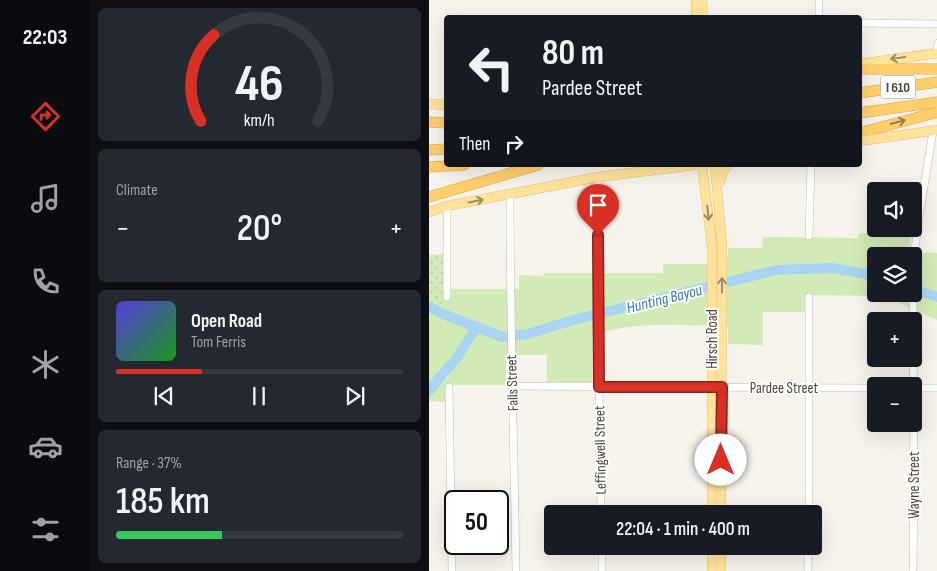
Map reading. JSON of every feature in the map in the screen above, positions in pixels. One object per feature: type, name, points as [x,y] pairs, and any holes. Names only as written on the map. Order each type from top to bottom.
[{"type":"highway","points":[[862,70],[937,69]]},
{"type":"highway","name":"I 610","points":[[862,93],[937,82]]},
{"type":"highway","name":"I 610","points":[[862,113],[937,102]]},
{"type":"highway","points":[[862,132],[937,112]]},
{"type":"highway","points":[[429,122],[444,123]]},
{"type":"highway","points":[[429,150],[444,149]]},
{"type":"highway","points":[[429,167],[444,166]]},
{"type":"highway","points":[[429,197],[531,167]]},
{"type":"main road","points":[[692,0],[692,15]]},
{"type":"main road","points":[[696,0],[697,15]]},
{"type":"main road","points":[[703,0],[703,15]]},
{"type":"main road","points":[[862,64],[937,53]]},
{"type":"main road","points":[[429,104],[444,105]]},
{"type":"main road","points":[[862,141],[935,130]]},
{"type":"main road","points":[[429,212],[447,206],[598,177],[676,167]]},
{"type":"main road","name":"Hirsch Road","points":[[702,167],[712,272],[712,505]]},
{"type":"main road","name":"Hirsch Road","points":[[715,167],[722,244],[721,505]]},
{"type":"main road","points":[[718,198],[721,176],[727,167]]},
{"type":"main road","points":[[712,555],[712,571]]},
{"type":"main road","points":[[721,555],[721,571]]},
{"type":"street","points":[[819,0],[819,15]]},
{"type":"street","points":[[862,23],[937,24]]},
{"type":"street","points":[[937,43],[937,53]]},
{"type":"street","name":"Wayne Street","points":[[915,247],[935,130]]},
{"type":"street","points":[[809,236],[811,167]]},
{"type":"street","name":"Leffingwell Street","points":[[598,177],[601,505]]},
{"type":"street","name":"Falls Street","points":[[510,194],[515,571]]},
{"type":"street","points":[[447,206],[447,297]]},
{"type":"street","points":[[809,297],[809,505]]},
{"type":"street","name":"Wayne Street","points":[[913,302],[913,377]]},
{"type":"street","name":"Pardee Street","points":[[513,386],[867,388]]},
{"type":"street","points":[[449,387],[452,571]]},
{"type":"street","points":[[922,388],[937,388]]},
{"type":"street","name":"Wayne Street","points":[[913,432],[913,571]]},
{"type":"street","points":[[602,555],[602,571]]},
{"type":"street","points":[[809,555],[809,571]]},
{"type":"green space","points":[[859,233],[867,233],[867,237],[911,237],[910,247],[867,247],[867,296],[806,295],[805,312],[763,312],[763,345],[728,344],[728,326],[659,325],[626,328],[592,335],[592,382],[547,382],[547,355],[506,355],[506,385],[446,385],[445,402],[429,401],[429,321],[453,289],[519,289],[519,275],[543,276],[544,273],[663,273],[663,264],[727,264],[728,248],[762,248],[763,237],[857,238]]},
{"type":"green space","points":[[922,252],[937,253],[937,320],[897,302],[922,302]]},
{"type":"green space","points":[[443,254],[444,289],[453,289],[429,321],[429,255]]},
{"type":"waterway","name":"Hunting Bayou","points":[[429,307],[502,337],[528,334],[573,320],[777,270],[832,268],[867,274]]},
{"type":"waterway","name":"Hunting Bayou","points":[[922,292],[938,297]]},
{"type":"waterway","points":[[429,391],[456,359],[476,328]]},
{"type":"route","points":[[598,235],[599,387],[722,387],[721,460]]}]
